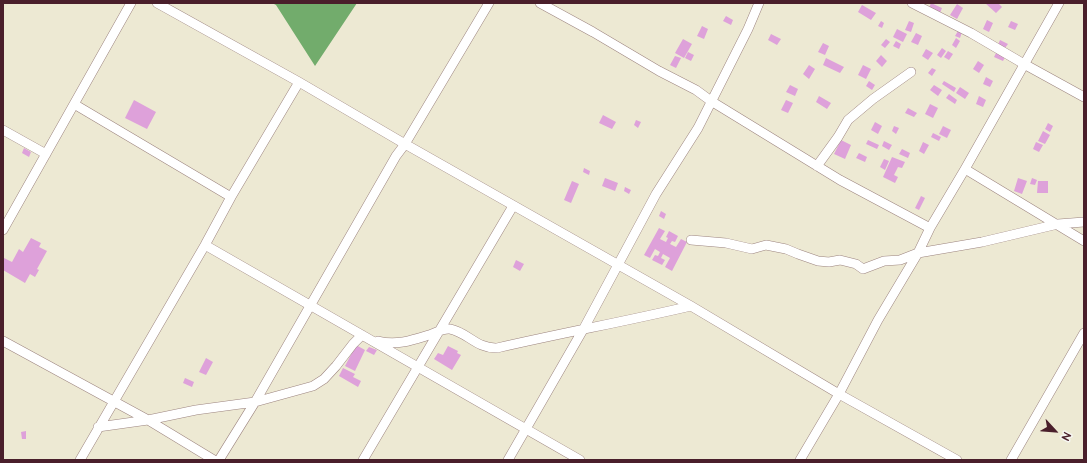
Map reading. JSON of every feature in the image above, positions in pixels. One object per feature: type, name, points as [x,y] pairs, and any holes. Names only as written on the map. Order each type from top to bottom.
[{"type":"street","points":[[3,230],[131,3]]},
{"type":"street","points":[[157,3],[299,82],[513,206],[691,306],[839,394],[957,460]]},
{"type":"street","points":[[219,460],[311,306],[396,156],[405,144],[489,3]]},
{"type":"street","points":[[540,3],[659,71],[696,90],[711,101],[840,180],[930,228]]},
{"type":"street","points":[[508,460],[584,328],[656,194],[698,128],[748,29],[759,3]]},
{"type":"street","points":[[912,3],[972,33],[1084,97]]},
{"type":"street","points":[[800,460],[839,394],[878,320],[918,253],[930,228],[1059,3]]},
{"type":"street","points":[[817,166],[848,120],[873,99],[911,72]]},
{"type":"street","points":[[80,460],[299,82]]},
{"type":"street","points":[[74,104],[231,197]]},
{"type":"street","points":[[3,130],[46,154]]},
{"type":"street","points":[[964,170],[1058,224],[1084,241]]},
{"type":"street","points":[[364,460],[513,206]]},
{"type":"street","points":[[691,240],[731,244],[752,249],[766,245],[773,246],[818,260],[829,262],[840,260],[856,264],[863,269],[884,261],[900,260],[918,253],[982,242],[1058,224],[1084,222]]},
{"type":"street","points":[[205,245],[580,460]]},
{"type":"street","points":[[98,427],[148,420],[196,410],[255,402],[313,386],[324,379],[354,344],[366,337],[386,343],[401,343],[430,335],[440,330],[450,329],[489,348],[497,348],[691,306]]},
{"type":"street","points":[[1010,460],[1084,333]]},
{"type":"street","points":[[3,342],[148,420],[214,460]]},
{"type":"green space","points":[[272,3],[357,3],[315,66],[276,5]]},
{"type":"building","points":[[931,3],[942,8],[940,13],[929,8]]},
{"type":"building","points":[[985,3],[998,3],[1002,7],[996,13]]},
{"type":"building","points":[[957,4],[963,8],[957,19],[950,15]]},
{"type":"building","points":[[862,5],[876,13],[871,20],[858,12]]},
{"type":"building","points":[[726,16],[733,20],[731,25],[723,21]]},
{"type":"building","points":[[987,20],[993,23],[989,32],[983,29]]},
{"type":"building","points":[[881,21],[884,23],[882,28],[878,26]]},
{"type":"building","points":[[909,21],[914,23],[911,32],[905,30]]},
{"type":"building","points":[[1011,21],[1018,24],[1015,30],[1008,27]]},
{"type":"building","points":[[702,26],[708,29],[704,39],[697,36]]},
{"type":"building","points":[[897,29],[907,34],[903,42],[893,37]]},
{"type":"building","points":[[958,31],[962,32],[960,38],[955,36]]},
{"type":"building","points":[[916,33],[922,36],[918,45],[911,42]]},
{"type":"building","points":[[771,34],[781,39],[777,45],[768,40]]},
{"type":"building","points":[[956,38],[960,41],[956,48],[952,45]]},
{"type":"building","points":[[683,39],[692,44],[684,58],[675,53]]},
{"type":"building","points":[[886,39],[890,42],[885,48],[881,45]]},
{"type":"building","points":[[1000,40],[1008,44],[1005,48],[998,45]]},
{"type":"building","points":[[896,41],[901,44],[899,49],[893,46]]},
{"type":"building","points":[[823,43],[829,46],[825,55],[818,52]]},
{"type":"building","points":[[942,48],[946,51],[941,58],[937,55]]},
{"type":"building","points":[[926,49],[933,53],[928,60],[922,56]]},
{"type":"building","points":[[948,51],[953,54],[949,60],[944,57]]},
{"type":"building","points":[[997,51],[1006,55],[1003,61],[994,57]]},
{"type":"building","points":[[688,52],[694,55],[691,61],[685,58]]},
{"type":"building","points":[[881,55],[887,61],[882,67],[876,61]]},
{"type":"building","points":[[675,56],[681,58],[676,68],[670,65]]},
{"type":"building","points":[[826,58],[844,67],[840,73],[823,65]]},
{"type":"building","points":[[978,61],[984,65],[979,73],[973,69]]},
{"type":"building","points":[[809,65],[815,69],[809,79],[803,74]]},
{"type":"building","points":[[863,65],[871,69],[866,79],[858,75]]},
{"type":"building","points":[[932,68],[936,70],[932,76],[928,73]]},
{"type":"building","points":[[986,77],[993,81],[990,87],[983,84]]},
{"type":"building","points":[[869,81],[875,85],[872,90],[866,86]]},
{"type":"building","points":[[944,81],[956,88],[954,92],[942,84]]},
{"type":"building","points":[[790,85],[798,89],[795,96],[786,92]]},
{"type":"building","points":[[934,85],[942,90],[938,96],[930,90]]},
{"type":"building","points":[[960,87],[969,93],[965,99],[956,93]]},
{"type":"building","points":[[949,94],[957,100],[955,104],[946,98]]},
{"type":"building","points":[[819,96],[831,103],[827,109],[816,102]]},
{"type":"building","points":[[979,96],[986,100],[983,107],[976,104]]},
{"type":"building","points":[[134,100],[156,112],[147,129],[125,118]]},
{"type":"building","points":[[786,100],[793,103],[788,113],[781,110]]},
{"type":"building","points":[[930,104],[938,108],[933,118],[925,114]]},
{"type":"building","points":[[908,108],[917,113],[914,117],[905,113]]},
{"type":"building","points":[[603,115],[616,122],[612,129],[599,123]]},
{"type":"building","points":[[636,120],[641,122],[638,128],[634,125]]},
{"type":"building","points":[[875,122],[882,126],[878,134],[871,130]]},
{"type":"building","points":[[1048,123],[1053,126],[1050,132],[1045,129]]},
{"type":"building","points":[[894,126],[899,128],[896,134],[892,131]]},
{"type":"building","points":[[943,126],[951,130],[947,138],[939,134]]},
{"type":"building","points":[[1043,131],[1050,135],[1045,144],[1038,141]]},
{"type":"building","points":[[933,133],[941,137],[939,141],[931,137]]},
{"type":"building","points":[[841,140],[851,145],[845,159],[834,154]]},
{"type":"building","points":[[868,140],[879,145],[877,149],[866,144]]},
{"type":"building","points":[[884,141],[892,145],[889,150],[882,146]]},
{"type":"building","points":[[923,142],[929,145],[924,154],[919,151]]},
{"type":"building","points":[[1036,142],[1043,145],[1039,152],[1033,149]]},
{"type":"building","points":[[24,148],[31,152],[29,157],[22,153]]},
{"type":"building","points":[[902,149],[910,153],[908,158],[899,154]]},
{"type":"building","points":[[859,153],[867,157],[865,162],[856,158]]},
{"type":"building","points":[[892,157],[905,162],[902,168],[898,167],[894,175],[898,177],[895,183],[883,177]]},
{"type":"building","points":[[884,159],[889,161],[885,170],[880,167]]},
{"type":"building","points":[[584,168],[590,171],[589,175],[583,172]]},
{"type":"building","points":[[605,178],[618,183],[615,191],[602,186]]},
{"type":"building","points":[[1018,178],[1027,181],[1022,194],[1014,191]]},
{"type":"building","points":[[1032,178],[1037,180],[1035,185],[1030,184]]},
{"type":"building","points":[[572,181],[579,184],[571,203],[564,200]]},
{"type":"building","points":[[1038,181],[1048,181],[1048,193],[1037,193]]},
{"type":"building","points":[[625,187],[631,190],[629,194],[624,191]]},
{"type":"building","points":[[921,196],[925,198],[919,210],[915,208]]},
{"type":"building","points":[[661,211],[666,214],[664,219],[659,216]]},
{"type":"building","points":[[659,228],[665,231],[660,239],[666,242],[668,238],[666,237],[669,231],[678,236],[675,242],[672,241],[670,244],[676,247],[681,239],[687,242],[672,271],[665,267],[670,258],[663,254],[661,258],[665,260],[662,265],[652,260],[655,255],[658,256],[660,252],[655,249],[650,258],[644,255]]},
{"type":"building","points":[[31,238],[41,243],[39,247],[47,251],[37,269],[39,270],[35,277],[30,274],[25,283],[3,270],[3,260],[4,258],[12,262],[19,249],[23,252]]},
{"type":"building","points":[[516,260],[524,264],[520,271],[513,267]]},
{"type":"building","points":[[356,345],[365,350],[355,371],[345,366]]},
{"type":"building","points":[[448,346],[458,351],[457,353],[461,355],[452,370],[434,359],[438,353],[443,355]]},
{"type":"building","points":[[369,347],[377,350],[374,355],[366,351]]},
{"type":"building","points":[[206,358],[213,362],[206,375],[199,372]]},
{"type":"building","points":[[343,368],[355,374],[353,377],[361,381],[358,387],[339,376]]},
{"type":"building","points":[[185,378],[194,382],[192,387],[183,383]]},
{"type":"building","points":[[26,431],[26,439],[22,439],[21,432]]}]
